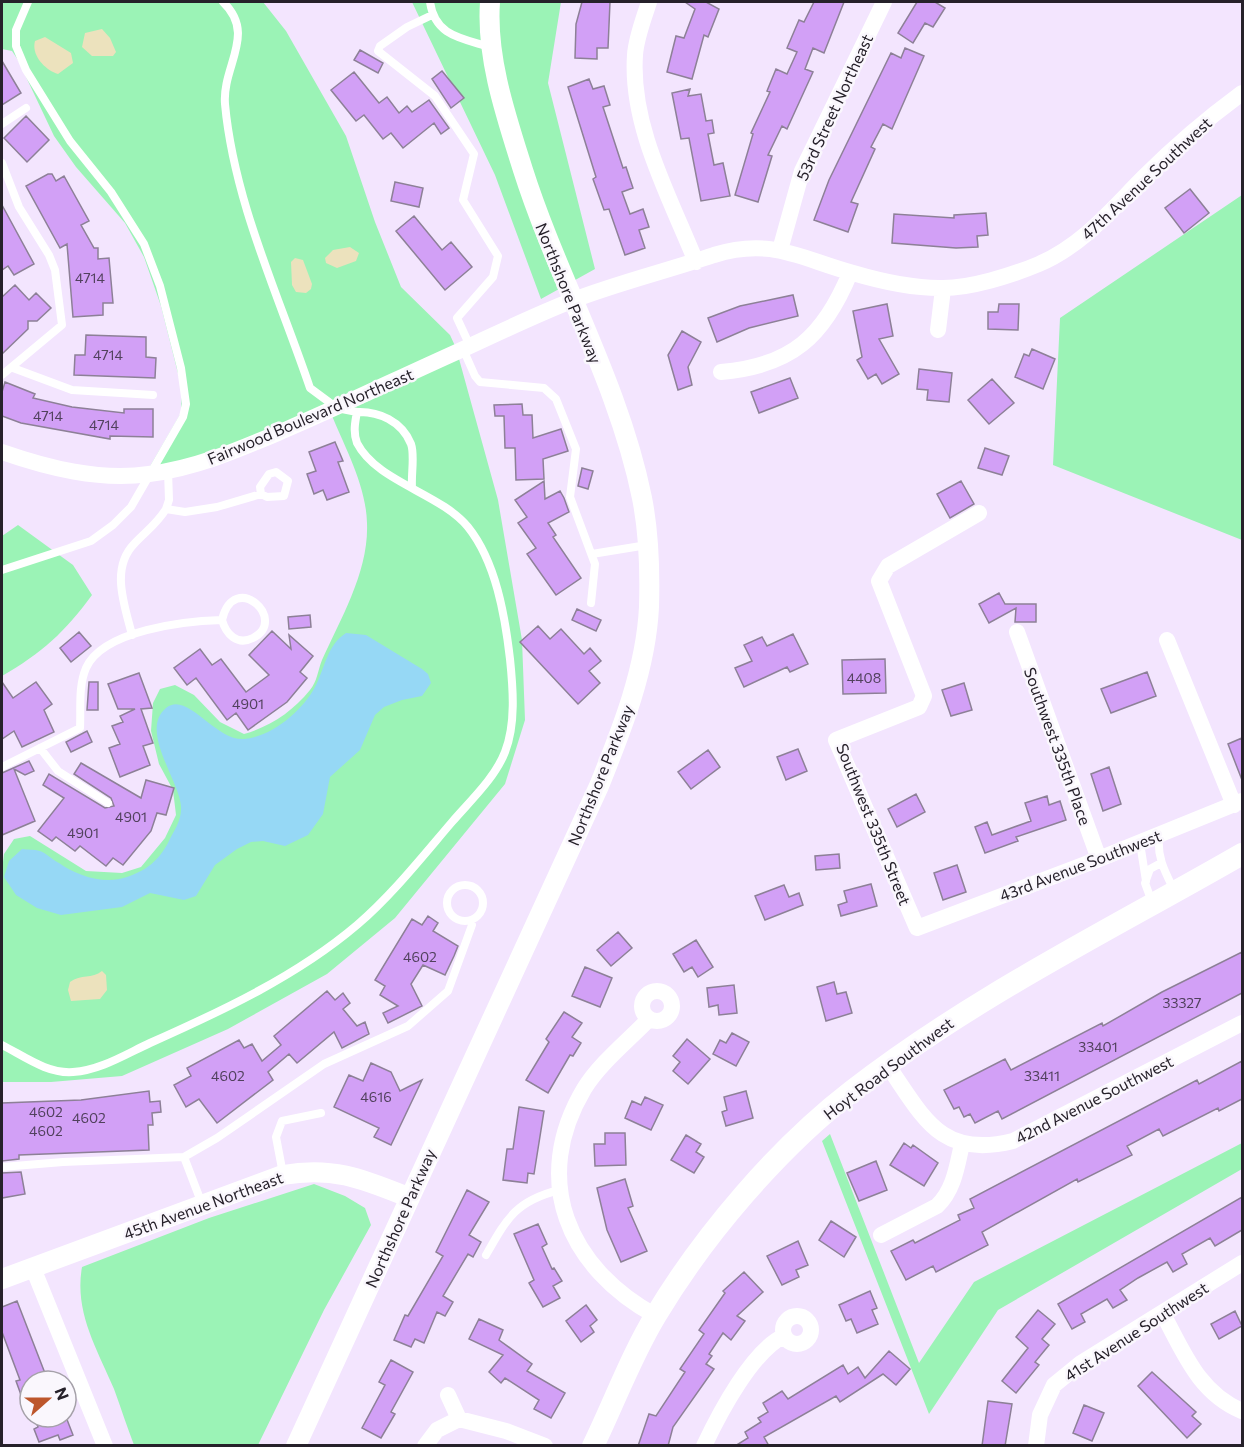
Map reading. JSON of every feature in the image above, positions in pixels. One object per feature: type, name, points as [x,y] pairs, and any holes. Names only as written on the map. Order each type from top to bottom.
[{"type":"main road","name":"Hoyt Road Southwest","points":[[593,1446],[656,1316],[741,1198],[792,1143],[851,1091],[949,1022],[1038,967],[1242,854]]},
{"type":"street","name":"Northshore Parkway","points":[[296,1446],[328,1371],[369,1290],[408,1197],[599,786],[623,727],[639,670],[649,608],[642,500],[633,462],[535,207],[511,132],[499,88],[488,21],[490,2]]},
{"type":"street","points":[[649,2],[635,52],[635,77],[639,105],[650,146],[696,262]]},
{"type":"street","name":"53rd Street Northeast","points":[[780,250],[802,171],[884,2]]},
{"type":"street","name":"47th Avenue Southwest","points":[[696,262],[732,251],[763,248],[811,258],[850,273],[943,289],[998,278],[1041,263],[1075,243],[1107,217],[1144,177],[1242,93]]},
{"type":"street","name":"Fairwood Boulevard Northeast","points":[[2,452],[37,464],[82,473],[147,475],[227,455],[338,408],[572,301],[696,262]]},
{"type":"street","points":[[721,372],[749,368],[784,355],[808,342],[831,314],[850,273]]},
{"type":"street","points":[[938,330],[943,289]]},
{"type":"street","name":"Southwest 335th Street","points":[[917,928],[836,740],[919,707],[924,696],[879,581],[888,566],[979,513]]},
{"type":"street","name":"Southwest 335th Place","points":[[1017,632],[1099,859]]},
{"type":"street","points":[[1167,640],[1238,803]]},
{"type":"street","name":"43rd Avenue Southwest","points":[[917,928],[1238,803]]},
{"type":"street","points":[[649,1019],[619,1048],[580,1096],[561,1146],[559,1190],[567,1224],[593,1268],[628,1301],[656,1316]]},
{"type":"street","name":"42nd Avenue Southwest","points":[[962,1144],[978,1147],[1013,1141],[1242,1023]]},
{"type":"street","points":[[882,1234],[937,1206],[945,1198],[950,1190],[962,1144],[949,1139],[926,1121],[888,1066]]},
{"type":"street","name":"45th Avenue Northeast","points":[[2,1279],[283,1175],[306,1172],[339,1173],[359,1177],[408,1197]]},
{"type":"street","name":"41st Avenue Southwest","points":[[1036,1446],[1040,1415],[1054,1385],[1081,1363],[1242,1263]]},
{"type":"street","points":[[33,1268],[105,1446]]},
{"type":"street","points":[[1163,1314],[1192,1369],[1206,1388],[1220,1400],[1242,1411]]},
{"type":"street","points":[[704,1446],[716,1421],[745,1377],[767,1348],[784,1336]]},
{"type":"street","points":[[448,1395],[459,1419]]},
{"type":"street","points":[[425,1446],[437,1430],[459,1419],[506,1431],[545,1446]]},
{"type":"lane","points":[[2,570],[91,541],[113,525],[131,507],[147,475],[183,417],[186,404],[181,368],[160,286],[144,244],[111,192],[70,141],[26,70],[15,46],[16,30],[28,2]]},
{"type":"lane","points":[[224,2],[234,13],[238,22],[238,45],[226,83],[225,102],[233,161],[310,388],[338,408],[378,413],[405,434],[411,445],[412,487]]},
{"type":"lane","points":[[430,2],[432,15],[446,33],[493,48]]},
{"type":"lane","points":[[432,15],[407,27],[380,46],[378,51],[435,96],[474,154],[463,200],[498,256],[493,277],[457,318],[480,382],[544,388],[556,399],[576,449],[577,458],[570,497],[595,564],[591,603]]},
{"type":"lane","points":[[2,124],[26,108]]},
{"type":"lane","points":[[2,163],[19,207],[49,255],[59,293],[62,325],[2,375]]},
{"type":"lane","points":[[2,187],[12,188]]},
{"type":"lane","points":[[13,368],[72,390],[153,396]]},
{"type":"lane","points":[[2,1045],[47,1068],[72,1072],[87,1070],[108,1063],[187,1027],[283,976],[319,954],[374,910],[484,784],[505,752],[513,715],[504,622],[494,583],[480,547],[468,527],[456,515],[368,457],[356,441],[354,428],[357,412]]},
{"type":"lane","points":[[132,635],[123,599],[121,572],[124,558],[166,509],[169,500],[168,471]]},
{"type":"lane","points":[[166,509],[196,510],[261,494]]},
{"type":"lane","points":[[592,554],[646,545]]},
{"type":"lane","points":[[243,598],[254,600],[262,608],[265,619],[262,630],[255,638],[244,641],[233,638],[225,631],[222,620],[224,609],[232,601],[243,598]]},
{"type":"lane","points":[[2,766],[80,728],[81,684],[87,667],[96,655],[132,635],[171,624],[222,620]]},
{"type":"lane","points":[[40,748],[58,771],[108,803]]},
{"type":"lane","points":[[1160,835],[1158,850],[1161,863],[1175,893]]},
{"type":"lane","points":[[1140,843],[1146,881],[1153,905]]},
{"type":"lane","points":[[1146,881],[1150,869],[1161,863]]},
{"type":"lane","points":[[471,885],[483,900],[481,912],[471,920],[459,920],[449,912],[447,906],[449,894],[459,886],[471,885]]},
{"type":"lane","points":[[2,1167],[63,1162],[184,1158],[324,1064],[408,1026],[436,1003],[448,991],[472,925],[471,920]]},
{"type":"lane","points":[[283,1175],[276,1137],[282,1121],[321,1113]]},
{"type":"lane","points":[[184,1158],[202,1204]]},
{"type":"lane","points":[[486,1255],[506,1219],[520,1205],[539,1195],[559,1190]]},
{"type":"green space","points":[[2,2],[263,2],[286,31],[346,136],[375,222],[401,287],[450,335],[456,348],[498,500],[522,640],[525,720],[505,784],[395,918],[327,974],[228,1029],[122,1076],[51,1082],[2,1082],[2,870],[4,854],[14,839],[30,836],[86,871],[122,873],[141,867],[165,838],[176,815],[173,790],[159,764],[151,731],[153,703],[160,689],[175,685],[194,695],[220,722],[244,734],[263,727],[288,711],[303,698],[314,683],[345,611],[359,576],[367,523],[359,480],[330,411],[145,475],[181,413],[182,389],[161,306],[144,257],[125,223],[76,167],[54,136],[18,60],[12,51],[2,49]]},
{"type":"green space","points":[[412,2],[561,2],[548,83],[595,269],[541,299],[495,175]]},
{"type":"green space","points":[[1242,195],[1242,540],[1053,465],[1060,318]]},
{"type":"green space","points":[[18,525],[73,565],[92,595],[52,641],[2,676],[2,536]]},
{"type":"green space","points":[[830,1134],[919,1363],[974,1282],[1242,1143],[1242,1169],[998,1310],[929,1414],[822,1141]]},
{"type":"green space","points":[[314,1184],[345,1196],[365,1208],[371,1225],[324,1310],[258,1445],[134,1445],[84,1315],[80,1284],[82,1267],[209,1218]]},
{"type":"sand","points":[[102,29],[110,38],[116,52],[113,56],[92,56],[82,47],[85,33]]},
{"type":"sand","points":[[45,37],[71,53],[73,63],[58,74],[44,65],[37,57],[35,41]]},
{"type":"sand","points":[[350,247],[359,253],[356,261],[337,268],[326,263],[325,258],[333,250]]},
{"type":"sand","points":[[295,258],[303,260],[312,284],[311,289],[306,293],[296,292],[292,285],[291,262]]},
{"type":"sand","points":[[102,971],[106,975],[107,990],[100,999],[71,1001],[68,990],[70,982]]},
{"type":"water","points":[[346,633],[366,635],[422,669],[428,674],[431,683],[422,696],[384,707],[375,715],[360,750],[330,777],[323,814],[308,835],[285,846],[263,841],[251,842],[237,849],[215,865],[196,896],[184,900],[150,893],[122,907],[61,915],[37,908],[16,895],[4,877],[9,861],[22,849],[40,851],[74,872],[101,880],[127,877],[151,864],[168,843],[181,811],[179,795],[158,742],[159,717],[166,708],[174,704],[192,710],[233,738],[244,739],[265,733],[286,721],[303,705],[315,687],[330,650]]},
{"type":"building","points":[[582,2],[610,2],[608,48],[597,48],[597,59],[575,58],[576,24]]},
{"type":"building","points":[[685,2],[706,2],[719,9],[708,37],[704,35],[692,79],[667,72],[676,36],[684,38],[695,9]]},
{"type":"building","points":[[814,2],[844,2],[824,53],[813,48],[805,69],[813,72],[787,129],[782,126],[768,155],[772,156],[758,202],[735,195],[753,134],[751,133],[770,92],[767,91],[776,69],[787,74],[797,52],[787,48],[799,20],[804,22]]},
{"type":"building","points":[[917,2],[935,2],[945,8],[933,27],[925,23],[913,43],[898,33]]},
{"type":"building","points":[[905,48],[924,56],[892,129],[883,124],[871,147],[875,149],[851,202],[858,204],[848,232],[814,220],[829,180],[891,53],[901,58]]},
{"type":"building","points":[[360,50],[383,63],[378,73],[354,60]]},
{"type":"building","points":[[2,61],[21,93],[2,105]]},
{"type":"building","points":[[442,71],[464,98],[451,108],[432,79]]},
{"type":"building","points":[[354,72],[379,103],[387,97],[399,113],[407,106],[412,112],[429,100],[449,128],[441,134],[434,123],[403,148],[391,133],[383,139],[364,115],[356,121],[331,90]]},
{"type":"building","points":[[589,79],[593,89],[604,86],[610,105],[603,107],[623,168],[626,167],[633,188],[622,192],[630,214],[643,209],[649,227],[639,230],[645,248],[625,255],[609,209],[604,210],[593,179],[596,177],[568,87]]},
{"type":"building","points":[[690,89],[688,96],[701,94],[706,121],[712,120],[714,133],[708,134],[714,165],[723,163],[730,196],[701,201],[689,138],[681,139],[672,93]]},
{"type":"building","points":[[26,116],[49,140],[27,162],[4,138]]},
{"type":"building","points":[[52,174],[56,181],[64,176],[89,221],[81,225],[94,248],[98,248],[98,259],[109,258],[113,303],[103,303],[103,315],[73,317],[67,244],[60,248],[26,186]]},
{"type":"building","points":[[395,182],[423,188],[419,207],[391,201]]},
{"type":"building","points":[[1190,189],[1209,213],[1184,233],[1165,208]]},
{"type":"building","points":[[2,205],[34,264],[14,275],[8,266],[2,270]]},
{"type":"building","points":[[986,213],[988,235],[977,236],[978,247],[956,248],[892,243],[894,214],[954,218],[954,215]]},
{"type":"building","points":[[414,216],[442,250],[451,242],[472,267],[445,290],[396,231]]},
{"type":"building","points":[[15,285],[29,300],[36,293],[51,308],[37,321],[28,321],[28,329],[2,354],[2,297]]},
{"type":"building","points":[[793,295],[798,316],[749,328],[717,342],[708,318],[740,306]]},
{"type":"building","points":[[887,304],[893,336],[879,339],[899,374],[882,384],[876,374],[868,379],[857,360],[862,357],[853,311]]},
{"type":"building","points":[[999,304],[1019,304],[1018,330],[988,329],[988,312],[998,312]]},
{"type":"building","points":[[682,331],[701,342],[688,367],[692,385],[678,390],[668,355]]},
{"type":"building","points":[[86,335],[146,337],[146,357],[156,358],[155,378],[74,375],[75,355],[85,355]]},
{"type":"building","points":[[1032,349],[1055,359],[1043,389],[1015,377],[1024,354],[1029,356]]},
{"type":"building","points":[[919,369],[952,373],[949,402],[927,400],[928,390],[917,389]]},
{"type":"building","points":[[790,378],[798,398],[759,413],[751,392]]},
{"type":"building","points":[[992,379],[1014,403],[989,424],[968,400]]},
{"type":"building","points":[[5,382],[35,394],[33,398],[72,407],[124,413],[124,409],[153,409],[153,437],[110,436],[110,439],[21,423],[2,416],[2,392]]},
{"type":"building","points":[[522,404],[523,415],[532,415],[533,438],[561,429],[568,451],[543,459],[544,479],[516,480],[515,448],[505,448],[504,416],[495,416],[494,405]]},
{"type":"building","points":[[335,442],[343,461],[338,462],[349,492],[327,500],[323,490],[314,494],[307,474],[316,471],[309,452]]},
{"type":"building","points":[[985,448],[1009,456],[1002,475],[978,468]]},
{"type":"building","points":[[582,468],[593,471],[588,489],[578,486]]},
{"type":"building","points":[[544,481],[545,499],[560,491],[564,498],[569,512],[548,523],[556,535],[553,537],[581,578],[556,595],[527,554],[536,548],[518,523],[527,517],[515,500]]},
{"type":"building","points":[[961,481],[974,504],[950,518],[937,494]]},
{"type":"building","points":[[999,593],[1005,604],[1036,604],[1036,622],[1015,622],[1016,608],[989,623],[979,604]]},
{"type":"building","points":[[577,609],[601,620],[596,631],[572,620]]},
{"type":"building","points":[[310,615],[311,627],[289,629],[288,617]]},
{"type":"building","points":[[538,626],[550,639],[561,629],[584,654],[590,648],[601,661],[589,671],[600,683],[578,704],[520,642]]},
{"type":"building","points":[[272,631],[291,649],[289,635],[313,656],[300,672],[307,678],[287,702],[248,730],[236,713],[227,720],[196,678],[187,685],[174,668],[200,649],[212,665],[221,659],[246,692],[269,675],[249,655]]},
{"type":"building","points":[[79,632],[91,646],[71,662],[60,648]]},
{"type":"building","points":[[793,634],[808,664],[790,672],[787,667],[744,687],[735,668],[752,661],[744,645],[762,637],[767,646]]},
{"type":"building","points":[[885,659],[886,693],[843,694],[842,660]]},
{"type":"building","points":[[1147,672],[1156,696],[1111,713],[1101,689]]},
{"type":"building","points":[[139,673],[152,708],[141,709],[153,743],[143,746],[150,765],[120,777],[109,748],[120,744],[112,726],[123,722],[120,716],[135,709],[118,709],[108,684]]},
{"type":"building","points":[[2,682],[13,698],[36,682],[52,704],[44,710],[54,732],[22,747],[14,731],[2,739]]},
{"type":"building","points":[[89,682],[98,682],[98,710],[87,710]]},
{"type":"building","points":[[964,683],[972,710],[951,716],[942,690]]},
{"type":"building","points":[[87,731],[92,742],[71,752],[66,742]]},
{"type":"building","points":[[1242,738],[1242,780],[1228,744]]},
{"type":"building","points":[[798,749],[807,771],[786,780],[777,757]]},
{"type":"building","points":[[708,750],[720,767],[691,789],[678,772]]},
{"type":"building","points":[[29,761],[34,771],[25,775],[14,769],[35,821],[2,835],[2,773]]},
{"type":"building","points":[[81,763],[141,798],[146,780],[174,788],[166,815],[157,813],[151,831],[123,865],[113,858],[106,866],[80,846],[75,851],[56,837],[52,841],[38,831],[64,798],[43,785],[49,774],[105,808],[114,806],[111,798],[74,774]]},
{"type":"building","points":[[1109,767],[1121,804],[1103,811],[1091,774]]},
{"type":"building","points":[[916,794],[925,812],[897,827],[888,809]]},
{"type":"building","points":[[1047,796],[1049,805],[1060,801],[1066,820],[1016,837],[1018,841],[985,853],[975,827],[987,822],[992,835],[1031,821],[1025,803]]},
{"type":"building","points":[[839,854],[840,868],[816,870],[815,856]]},
{"type":"building","points":[[957,865],[966,892],[943,900],[934,873]]},
{"type":"building","points":[[871,884],[877,906],[841,916],[838,905],[847,902],[844,891]]},
{"type":"building","points":[[784,885],[789,897],[799,893],[803,905],[765,920],[755,896]]},
{"type":"building","points":[[428,916],[438,923],[433,931],[458,946],[445,975],[423,965],[411,984],[422,1006],[388,1023],[383,1013],[398,1006],[380,995],[385,986],[375,980],[412,919],[422,925]]},
{"type":"building","points":[[618,932],[632,948],[611,966],[597,950]]},
{"type":"building","points":[[696,940],[713,967],[698,977],[692,967],[684,972],[673,954]]},
{"type":"building","points":[[1242,952],[1242,993],[1002,1119],[998,1111],[975,1123],[970,1114],[964,1117],[959,1107],[954,1109],[944,1090],[1005,1059],[1011,1070],[1102,1023],[1103,1026],[1162,992]]},
{"type":"building","points":[[585,967],[612,978],[600,1007],[572,996]]},
{"type":"building","points":[[834,982],[837,994],[846,992],[852,1013],[826,1021],[817,987]]},
{"type":"building","points":[[734,985],[737,1013],[719,1015],[718,1005],[709,1007],[707,988]]},
{"type":"building","points":[[327,991],[335,1000],[343,993],[350,1003],[343,1009],[357,1026],[365,1022],[369,1034],[342,1048],[334,1032],[297,1063],[289,1054],[268,1072],[273,1080],[217,1123],[199,1099],[186,1107],[174,1085],[191,1076],[187,1068],[239,1040],[244,1048],[252,1044],[262,1061],[281,1045],[274,1036]]},
{"type":"building","points":[[564,1012],[582,1023],[572,1037],[581,1043],[573,1056],[570,1055],[548,1093],[526,1080],[549,1042],[546,1039]]},
{"type":"building","points":[[732,1033],[749,1042],[736,1066],[713,1054],[720,1040],[726,1043]]},
{"type":"building","points":[[687,1039],[710,1059],[688,1084],[673,1071],[680,1062],[673,1056]]},
{"type":"building","points":[[1242,1061],[1242,1099],[1219,1111],[1218,1108],[1163,1136],[1159,1129],[1127,1146],[1132,1155],[1078,1182],[1077,1179],[982,1232],[988,1245],[936,1272],[933,1266],[906,1280],[891,1251],[913,1240],[915,1243],[960,1220],[958,1215],[974,1208],[970,1199],[1197,1080],[1199,1084]]},
{"type":"building","points":[[371,1063],[391,1072],[400,1091],[422,1080],[391,1145],[374,1137],[379,1128],[334,1107],[349,1075],[363,1081]]},
{"type":"building","points":[[149,1091],[150,1102],[160,1101],[161,1112],[152,1113],[153,1125],[148,1125],[149,1150],[19,1155],[19,1159],[2,1161],[2,1103],[81,1100]]},
{"type":"building","points":[[746,1091],[753,1118],[726,1126],[722,1112],[727,1110],[724,1097]]},
{"type":"building","points":[[645,1097],[663,1105],[651,1130],[625,1118],[632,1101],[641,1105]]},
{"type":"building","points":[[519,1107],[544,1111],[534,1174],[528,1173],[527,1183],[503,1180],[507,1149],[513,1149]]},
{"type":"building","points":[[605,1133],[625,1133],[626,1165],[595,1166],[594,1144],[605,1144]]},
{"type":"building","points":[[686,1135],[701,1144],[696,1152],[704,1157],[694,1173],[671,1160]]},
{"type":"building","points":[[904,1143],[911,1148],[913,1145],[938,1163],[924,1186],[890,1165]]},
{"type":"building","points":[[876,1161],[887,1190],[859,1201],[847,1173]]},
{"type":"building","points":[[21,1172],[25,1194],[2,1198],[2,1173]]},
{"type":"building","points":[[625,1179],[633,1206],[628,1208],[647,1251],[621,1262],[607,1230],[597,1188]]},
{"type":"building","points":[[467,1190],[489,1202],[469,1235],[481,1242],[473,1257],[468,1254],[443,1296],[453,1302],[445,1316],[437,1312],[424,1343],[415,1339],[411,1347],[394,1340],[405,1315],[408,1316],[443,1256],[436,1252]]},
{"type":"building","points":[[1242,1197],[1242,1230],[1215,1246],[1210,1238],[1182,1254],[1187,1264],[1173,1272],[1167,1262],[1138,1278],[1120,1290],[1127,1300],[1113,1308],[1107,1299],[1081,1314],[1085,1322],[1072,1329],[1058,1304]]},
{"type":"building","points":[[831,1221],[856,1237],[844,1257],[819,1240]]},
{"type":"building","points":[[538,1224],[547,1244],[542,1247],[552,1269],[554,1268],[562,1281],[553,1286],[560,1298],[543,1307],[529,1283],[534,1280],[514,1234]]},
{"type":"building","points":[[798,1241],[808,1265],[796,1270],[799,1277],[782,1285],[767,1256]]},
{"type":"building","points":[[744,1272],[763,1292],[737,1316],[745,1321],[731,1340],[723,1333],[709,1354],[712,1356],[706,1364],[714,1369],[673,1427],[668,1446],[638,1446],[649,1414],[656,1416],[685,1372],[680,1369],[704,1334],[699,1330],[725,1293],[723,1291]]},
{"type":"building","points":[[870,1291],[877,1308],[872,1310],[878,1324],[857,1333],[851,1319],[846,1321],[839,1305]]},
{"type":"building","points":[[17,1301],[43,1369],[18,1369],[18,1375],[2,1332],[2,1307]]},
{"type":"building","points":[[586,1305],[597,1320],[590,1326],[594,1332],[581,1342],[566,1321]]},
{"type":"building","points":[[1038,1310],[1055,1324],[1042,1339],[1049,1345],[1035,1362],[1039,1365],[1016,1393],[1002,1381],[1028,1348],[1016,1337]]},
{"type":"building","points":[[1235,1311],[1242,1326],[1219,1339],[1211,1324]]},
{"type":"building","points":[[479,1319],[503,1330],[499,1340],[532,1364],[527,1371],[565,1393],[551,1418],[534,1409],[539,1400],[505,1378],[501,1383],[489,1372],[503,1355],[469,1339]]},
{"type":"building","points":[[889,1351],[910,1369],[896,1385],[883,1374],[840,1402],[836,1396],[764,1437],[769,1446],[735,1446],[748,1438],[745,1432],[761,1422],[758,1418],[768,1412],[763,1403],[782,1391],[788,1399],[843,1365],[848,1374],[858,1367],[865,1378]]},
{"type":"building","points":[[391,1360],[413,1372],[391,1412],[395,1414],[381,1438],[362,1428],[385,1385],[379,1382]]},
{"type":"building","points":[[1152,1372],[1196,1412],[1192,1416],[1201,1424],[1187,1438],[1138,1386]]},
{"type":"building","points":[[988,1401],[1012,1404],[1005,1446],[982,1446]]},
{"type":"building","points":[[1084,1405],[1104,1413],[1092,1441],[1073,1433]]},
{"type":"building","points":[[34,1429],[71,1429],[73,1435],[60,1440],[58,1435],[39,1442]]}]
